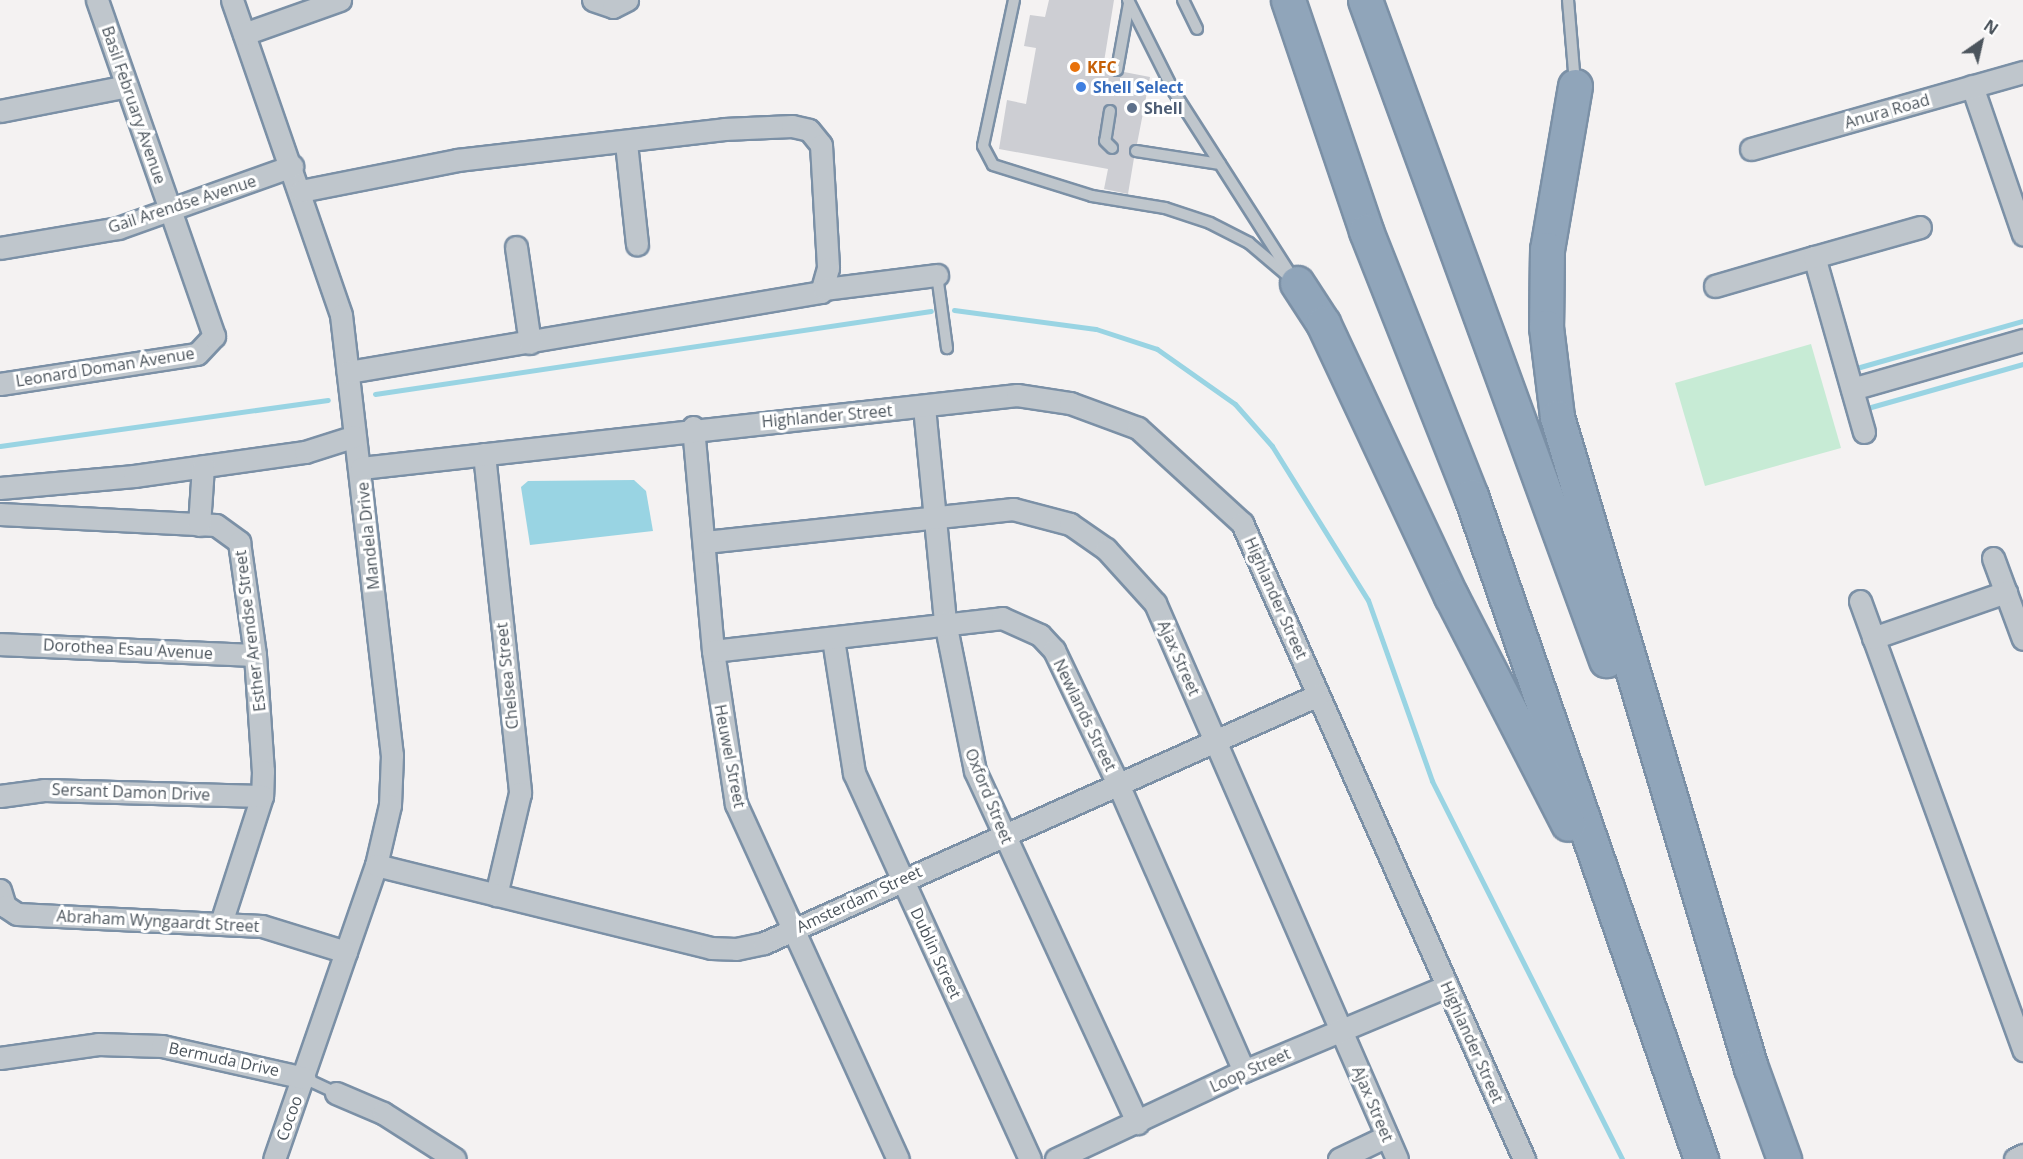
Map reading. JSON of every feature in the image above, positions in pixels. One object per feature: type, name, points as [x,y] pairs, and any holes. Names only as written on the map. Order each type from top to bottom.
[{"type":"highway","points":[[1288,0],[1366,231],[1471,496],[1701,1159]]},
{"type":"highway","points":[[1365,0],[1735,1006]]},
{"type":"highway","points":[[1575,86],[1547,249],[1546,327],[1557,417],[1735,1006],[1784,1159]]},
{"type":"highway","points":[[1297,283],[1328,332],[1451,596],[1625,935]]},
{"type":"street","name":"Basil February Avenue","points":[[96,0],[170,211]]},
{"type":"street","name":"Mandela Drive","points":[[232,0],[301,191],[341,315],[354,429],[361,468],[392,754],[390,805],[376,865],[304,1078]]},
{"type":"street","points":[[244,34],[340,0]]},
{"type":"street","points":[[599,4],[627,0]]},
{"type":"street","name":"Anura Road","points":[[1751,149],[2023,72]]},
{"type":"street","points":[[0,111],[127,86]]},
{"type":"street","points":[[1972,86],[2023,234]]},
{"type":"street","points":[[301,191],[457,160],[773,125],[809,130],[825,159],[824,289]]},
{"type":"street","points":[[626,143],[637,243]]},
{"type":"street","name":"Gail Arendse Avenue","points":[[0,248],[118,228],[292,166]]},
{"type":"street","name":"Leonard Doman Avenue","points":[[0,384],[197,354],[208,347],[213,329],[170,211]]},
{"type":"street","points":[[1715,286],[1920,227]]},
{"type":"street","points":[[516,247],[530,343]]},
{"type":"street","points":[[1814,257],[1864,432]]},
{"type":"street","points":[[348,377],[824,289],[940,284]]},
{"type":"street","points":[[1852,389],[2023,340]]},
{"type":"street","name":"Highlander Street","points":[[361,468],[693,428],[1041,396],[1138,428],[1242,523],[1524,1159]]},
{"type":"street","name":"Oxford Street","points":[[924,407],[945,622],[972,760],[1003,834],[1138,1123]]},
{"type":"street","name":"Heuwel Street","points":[[693,428],[713,651],[736,804],[898,1159]]},
{"type":"street","points":[[0,488],[35,486],[305,452],[354,429]]},
{"type":"street","name":"Chelsea Street","points":[[484,454],[520,793],[496,895]]},
{"type":"street","points":[[199,525],[203,466]]},
{"type":"street","points":[[7,515],[35,486]]},
{"type":"street","name":"Ajax Street","points":[[705,542],[1013,509],[1040,514],[1070,524],[1106,549],[1155,603],[1397,1159]]},
{"type":"street","name":"Esther Arendse Street","points":[[7,515],[222,527],[239,542],[255,655],[262,796],[221,923]]},
{"type":"street","points":[[1993,558],[2023,639]]},
{"type":"street","points":[[1873,638],[2006,592]]},
{"type":"street","points":[[1860,601],[2023,1050]]},
{"type":"street","name":"Newlands Street","points":[[713,651],[833,639],[945,622],[1002,618],[1040,636],[1054,650],[1118,784],[1244,1071]]},
{"type":"street","name":"Dublin Street","points":[[833,639],[854,773],[1030,1159]]},
{"type":"street","name":"Dorothea Esau Avenue","points":[[0,644],[255,655]]},
{"type":"street","name":"Amsterdam Street","points":[[376,865],[711,948],[764,943],[901,879],[1318,694]]},
{"type":"street","name":"Sersant Damon Drive","points":[[0,796],[44,789],[262,796]]},
{"type":"street","name":"Abraham Wyngaardt Street","points":[[3,898],[29,915],[262,926],[346,952]]},
{"type":"street","name":"Loop Street","points":[[1056,1159],[1138,1123],[1244,1071],[1448,986]]},
{"type":"street","name":"Bermuda Drive","points":[[0,1058],[98,1044],[162,1046],[304,1078]]},
{"type":"street","name":"Cocoo","points":[[274,1159],[304,1078]]},
{"type":"street","points":[[336,1093],[384,1113],[455,1159]]},
{"type":"street","points":[[1339,1159],[1387,1136]]},
{"type":"street","points":[[2015,1159],[2023,1155]]},
{"type":"lane","points":[[1014,0],[983,147],[993,165],[1092,196],[1165,208],[1209,223],[1266,255],[1297,283]]},
{"type":"lane","points":[[1183,0],[1197,29]]},
{"type":"lane","points":[[1568,0],[1575,86]]},
{"type":"lane","points":[[1128,1],[1174,92],[1297,283]]},
{"type":"lane","points":[[1117,70],[1128,1]]},
{"type":"lane","points":[[1110,111],[1105,141],[1112,148]]},
{"type":"lane","points":[[1136,151],[1220,164]]},
{"type":"lane","points":[[940,284],[946,348]]},
{"type":"lane","points":[[304,1078],[336,1093]]},
{"type":"green space","points":[[1811,344],[1841,448],[1705,486],[1675,383]]},
{"type":"water","points":[[634,480],[646,491],[653,531],[530,545],[521,487],[528,481]]},
{"type":"building","points":[[1049,0],[1114,0],[1103,68],[1115,77],[1124,72],[1150,77],[1137,144],[1129,149],[1134,158],[1128,194],[1104,189],[1108,169],[999,149],[1007,100],[1026,104],[1036,48],[1024,46],[1030,15],[1045,17]],"holes":[[[1108,104],[1117,109],[1113,138],[1119,149],[1113,155],[1098,143]]]},
{"type":"waterway","points":[[954,310],[1096,329],[1157,349],[1235,404],[1272,446],[1368,600],[1432,781],[1622,1159]]},
{"type":"waterway","points":[[375,394],[931,311]]},
{"type":"waterway","points":[[1860,367],[2023,321]]},
{"type":"waterway","points":[[1871,407],[2023,364]]},
{"type":"waterway","points":[[0,446],[328,400]]},
{"type":"place","name":"KFC","points":[[1075,67]]},
{"type":"place","name":"Shell Select","points":[[1081,87]]},
{"type":"place","name":"Shell","points":[[1132,108]]}]
